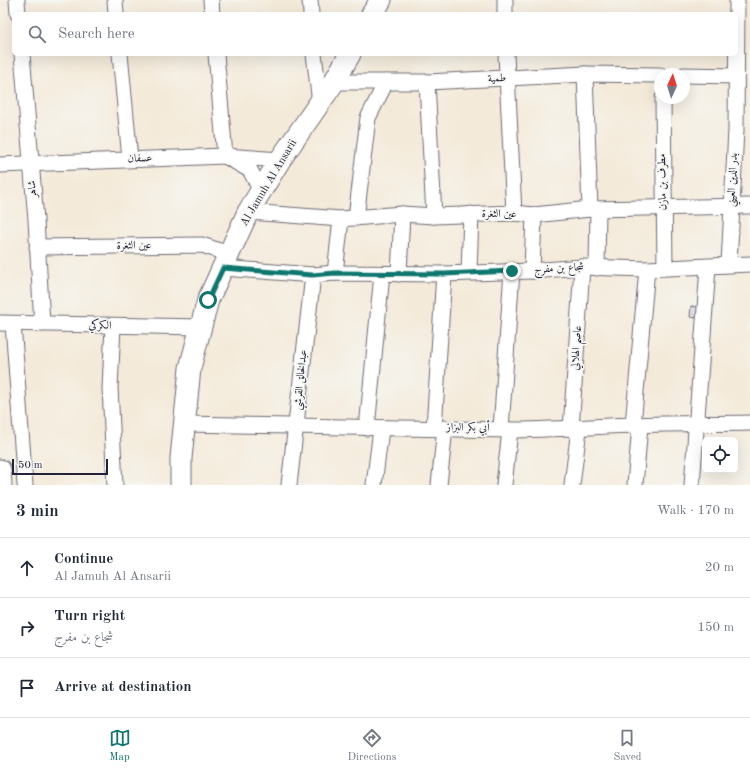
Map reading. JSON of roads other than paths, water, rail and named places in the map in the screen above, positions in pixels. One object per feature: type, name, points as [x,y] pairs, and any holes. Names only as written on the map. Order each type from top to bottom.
[{"type":"street","points":[[17,0],[18,12]]},
{"type":"street","points":[[115,0],[116,12]]},
{"type":"street","points":[[211,0],[212,12]]},
{"type":"street","points":[[310,0],[311,12]]},
{"type":"street","points":[[373,12],[381,0]]},
{"type":"street","points":[[505,0],[505,12]]},
{"type":"street","name":"بدر الدين العيني","points":[[737,0],[737,12]]},
{"type":"street","name":"شاهر","points":[[22,56],[42,324]]},
{"type":"street","points":[[120,56],[130,159]]},
{"type":"street","points":[[216,56],[225,156],[250,170],[261,191]]},
{"type":"street","points":[[314,56],[320,103]]},
{"type":"street","name":"Al Jamuh Al Ansarii","points":[[181,485],[181,458],[190,368],[208,300],[248,212],[280,160],[334,82],[349,56]]},
{"type":"street","points":[[506,56],[514,213]]},
{"type":"street","name":"بدر الدين العيني","points":[[729,264],[732,206],[743,130],[736,76],[736,56]]},
{"type":"street","name":"طمية","points":[[334,82],[427,82],[585,74],[654,75]]},
{"type":"street","name":"عاصم الهلالي","points":[[572,485],[575,429],[594,209],[585,74]]},
{"type":"street","points":[[690,75],[736,76]]},
{"type":"street","points":[[335,273],[349,219],[368,118],[386,82]]},
{"type":"street","points":[[427,82],[434,216]]},
{"type":"street","name":"مطرف بن مازن","points":[[663,104],[665,267]]},
{"type":"street","name":"عسفان","points":[[0,165],[31,162],[225,156],[280,160]]},
{"type":"street","name":"عين الثغرة","points":[[248,212],[349,219],[402,214],[434,216],[514,213],[534,215],[594,209],[750,206]]},
{"type":"street","points":[[399,274],[402,214]]},
{"type":"street","points":[[469,272],[471,214]]},
{"type":"street","points":[[532,271],[534,215]]},
{"type":"street","name":"عين الثغرة","points":[[37,247],[202,245],[226,261]]},
{"type":"street","name":"شجاع بن مفرج","points":[[226,261],[312,275],[335,273],[444,274],[532,271],[590,267],[708,267],[729,264],[750,264]]},
{"type":"street","points":[[692,485],[708,267]]},
{"type":"street","points":[[635,485],[636,425],[647,268]]},
{"type":"street","points":[[504,485],[512,271]]},
{"type":"street","points":[[374,485],[374,428],[382,274]]},
{"type":"street","points":[[439,485],[444,274]]},
{"type":"street","name":"عبدالخالق القرشي","points":[[289,485],[312,275]]},
{"type":"street","points":[[7,324],[24,485]]},
{"type":"street","name":"الكركي","points":[[7,324],[200,328]]},
{"type":"street","points":[[112,326],[110,388],[115,485]]},
{"type":"street","name":"أبي بكر البزاز","points":[[185,424],[374,428],[575,429],[636,425],[750,423]]},
{"type":"street","points":[[0,470],[1,485]]}]
